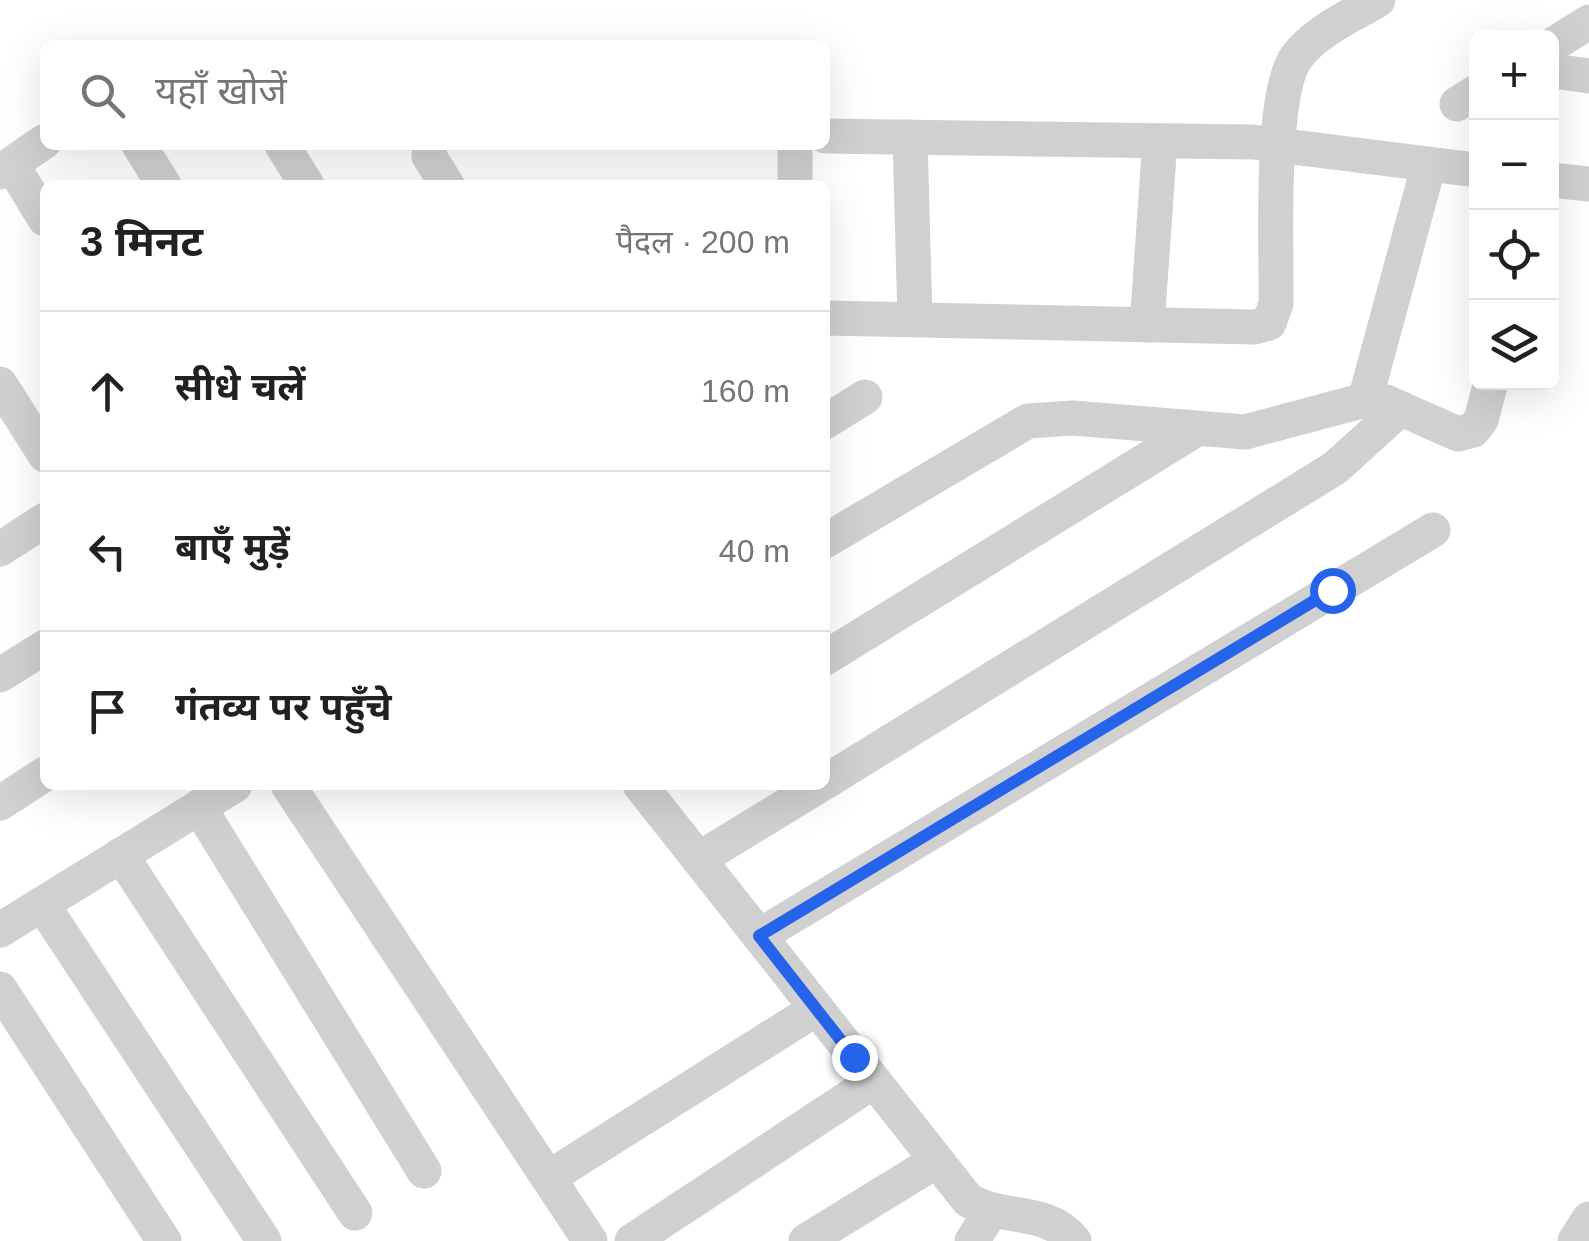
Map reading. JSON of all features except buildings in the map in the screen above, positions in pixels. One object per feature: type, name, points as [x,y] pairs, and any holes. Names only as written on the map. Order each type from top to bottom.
[{"type":"street","points":[[830,318],[1255,327],[1268,323],[1276,304],[1280,145],[1287,73],[1296,57],[1319,36],[1378,0]]},
{"type":"street","points":[[1559,41],[1589,22]]},
{"type":"street","points":[[1559,72],[1589,76]]},
{"type":"street","points":[[830,136],[1280,145],[1469,169]]},
{"type":"street","points":[[910,137],[916,320]]},
{"type":"street","points":[[1147,325],[1160,141]]},
{"type":"street","points":[[40,145],[6,169],[40,213]]},
{"type":"street","points":[[142,150],[161,180]]},
{"type":"street","points":[[285,150],[304,180]]},
{"type":"street","points":[[429,150],[428,156],[443,180]]},
{"type":"street","points":[[794,150],[795,180]]},
{"type":"street","points":[[1365,400],[1429,164]]},
{"type":"street","points":[[1559,181],[1589,184]]},
{"type":"street","points":[[830,538],[1028,421],[1073,418],[1245,432],[1282,426],[1365,400],[1400,409],[1458,434],[1473,430],[1489,390]]},
{"type":"street","points":[[830,419],[865,398]]},
{"type":"street","points":[[5,405],[40,450]]},
{"type":"street","points":[[830,778],[1335,468],[1400,409]]},
{"type":"street","points":[[830,655],[1195,430]]},
{"type":"street","points":[[0,549],[40,523]]},
{"type":"street","points":[[759,936],[1433,530]]},
{"type":"street","points":[[0,675],[40,650]]},
{"type":"street","points":[[0,803],[40,777]]},
{"type":"street","points":[[0,930],[227,790]]},
{"type":"street","points":[[291,790],[590,1241]]},
{"type":"street","points":[[644,790],[968,1200],[982,1226],[1038,1218],[1057,1224],[1074,1241]]},
{"type":"street","points":[[699,860],[811,790]]},
{"type":"street","points":[[198,808],[424,1170]]},
{"type":"street","points":[[121,855],[355,1214]]},
{"type":"street","points":[[42,904],[264,1241]]},
{"type":"street","points":[[0,988],[164,1241]]},
{"type":"street","points":[[548,1178],[816,1009]]},
{"type":"street","points":[[632,1241],[874,1082]]},
{"type":"street","points":[[806,1241],[936,1161]]},
{"type":"street","points":[[1575,1241],[1589,1219]]},
{"type":"route","points":[[854,1057],[759,936],[1332,590]]}]
